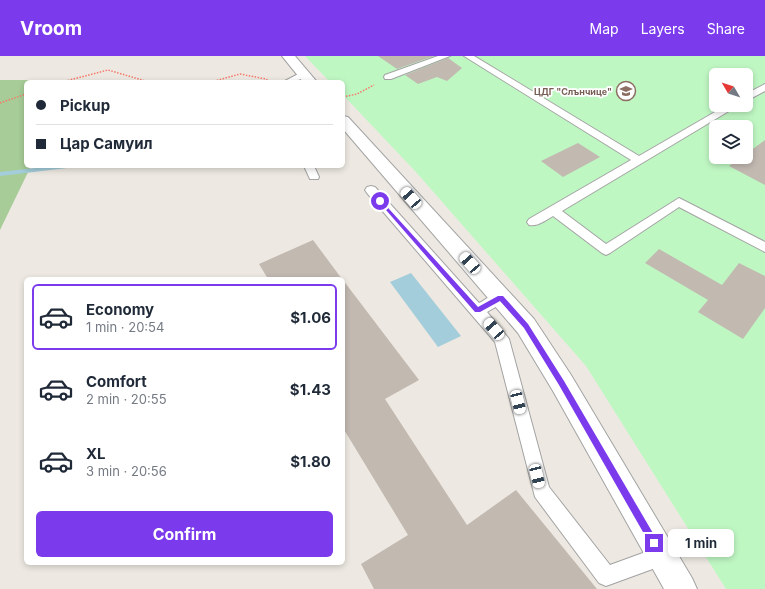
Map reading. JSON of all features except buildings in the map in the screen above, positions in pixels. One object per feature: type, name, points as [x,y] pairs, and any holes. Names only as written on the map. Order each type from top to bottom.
[{"type":"street","points":[[288,56],[307,78]]},
{"type":"street","points":[[345,122],[526,326],[562,383],[680,589]]},
{"type":"lane","points":[[388,77],[446,56]]},
{"type":"lane","points":[[468,56],[638,160]]},
{"type":"lane","points":[[297,80],[307,78]]},
{"type":"lane","points":[[753,95],[763,91]]},
{"type":"lane","points":[[533,222],[722,112]]},
{"type":"lane","points":[[310,168],[314,177]]},
{"type":"lane","points":[[371,190],[502,339],[541,491],[606,576],[662,556]]},
{"type":"lane","points":[[553,210],[606,250],[679,202],[765,247]]},
{"type":"lane","points":[[478,310],[500,297]]},
{"type":"path","points":[[70,80],[108,70],[142,80]]},
{"type":"path","points":[[218,80],[240,74],[267,80]]},
{"type":"path","points":[[345,97],[357,94],[388,77]]},
{"type":"path","points":[[0,103],[24,95]]},
{"type":"green space","points":[[305,56],[765,56],[765,589],[726,589],[586,366],[415,171],[345,97],[345,80],[328,80]]},
{"type":"green space","points":[[0,80],[24,80],[24,168],[30,168],[0,230]]},
{"type":"water","points":[[411,273],[461,336],[438,347],[390,282]]},
{"type":"waterway","points":[[0,174],[50,168]]},
{"type":"place","name":"ЦДГ \"Слънчице\"","points":[[626,91]]},
{"type":"route","points":[[380,201],[478,310],[500,297],[526,326],[562,383],[654,543]]}]
